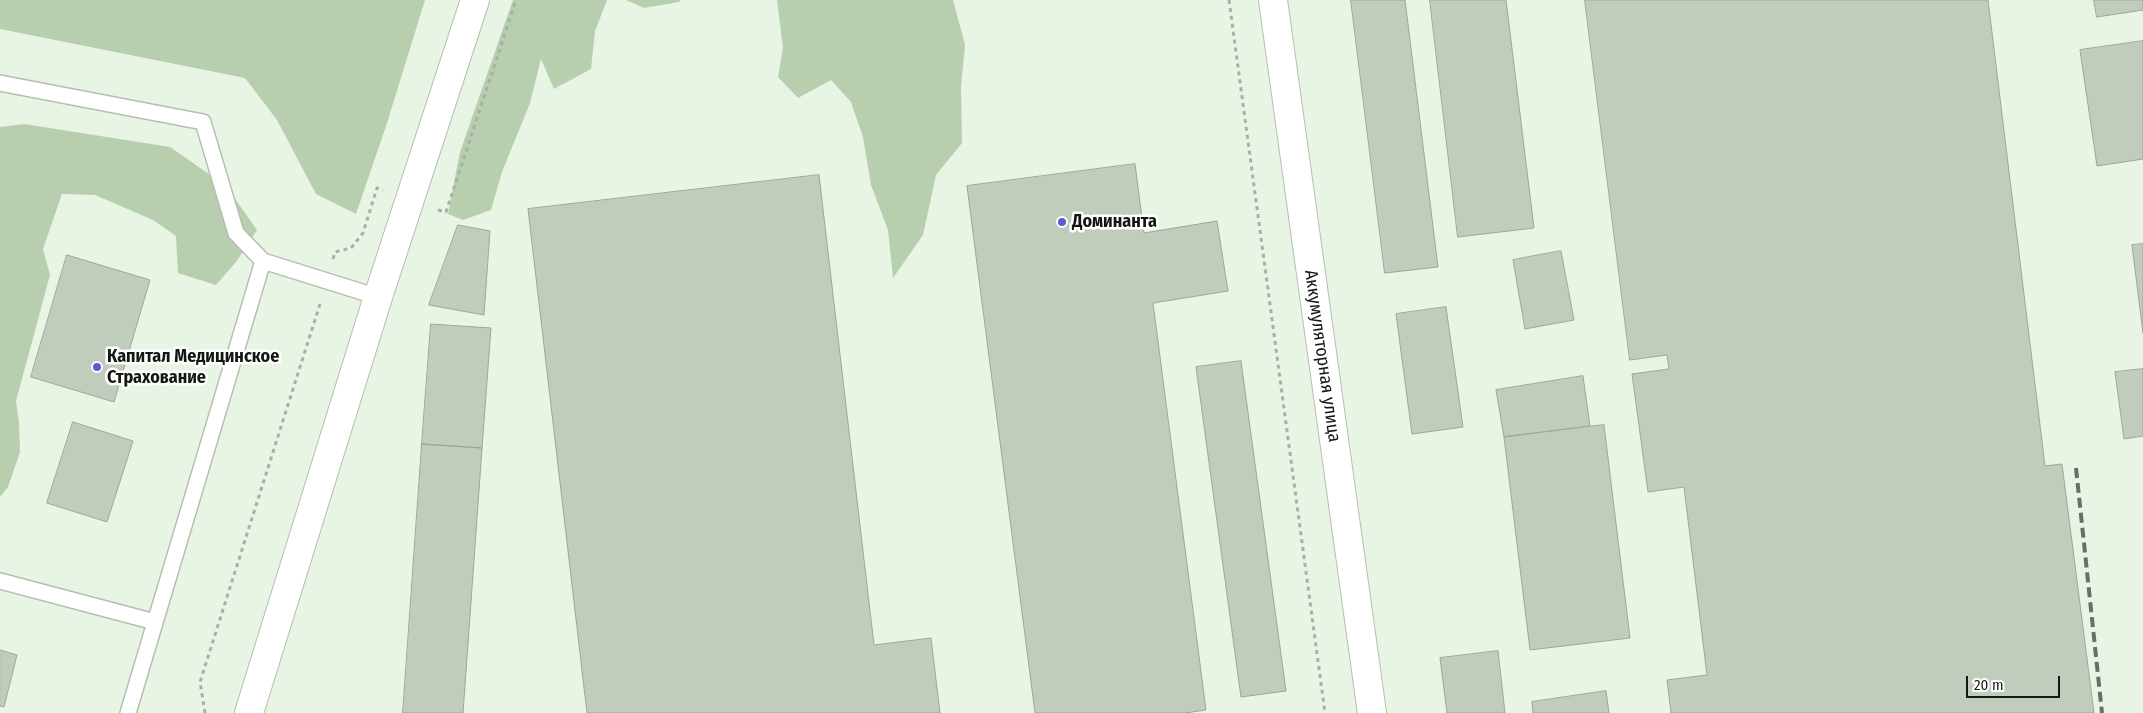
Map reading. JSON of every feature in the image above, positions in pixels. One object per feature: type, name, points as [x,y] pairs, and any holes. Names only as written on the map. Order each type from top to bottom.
[{"type":"street","points":[[249,713],[378,297],[475,0]]},
{"type":"street","name":"Аккумуляторная улица","points":[[1273,0],[1372,713]]},
{"type":"lane","points":[[0,83],[203,122],[236,233],[263,261],[378,297]]},
{"type":"lane","points":[[128,713],[263,261]]},
{"type":"lane","points":[[0,581],[155,622]]},
{"type":"path","points":[[1229,0],[1325,713]]},
{"type":"green space","points":[[0,0],[425,0],[387,123],[356,214],[316,194],[277,120],[245,78],[0,29]]},
{"type":"green space","points":[[513,0],[607,0],[595,31],[591,69],[554,89],[541,59],[530,103],[502,172],[491,210],[463,220],[448,214],[460,152]]},
{"type":"green space","points":[[626,0],[681,0],[679,2],[644,8]]},
{"type":"green space","points":[[777,0],[953,0],[965,45],[961,87],[962,143],[936,175],[923,235],[893,278],[888,230],[871,185],[863,137],[851,102],[831,80],[798,98],[778,77],[783,48]]},
{"type":"green space","points":[[24,124],[170,147],[226,186],[257,230],[236,262],[216,285],[178,273],[176,236],[153,220],[95,195],[62,194],[43,249],[50,275],[16,401],[20,452],[8,487],[0,497],[0,127]]},
{"type":"building","points":[[1351,0],[1405,0],[1438,267],[1385,273]]},
{"type":"building","points":[[1430,0],[1506,0],[1534,228],[1458,237]]},
{"type":"building","points":[[1585,0],[1988,0],[2045,466],[2062,464],[2094,713],[1671,713],[1667,680],[1707,675],[1684,487],[1648,492],[1632,374],[1669,369],[1667,355],[1630,360]]},
{"type":"building","points":[[2094,0],[2143,0],[2143,10],[2097,17]]},
{"type":"building","points":[[2143,41],[2143,159],[2097,166],[2080,50]]},
{"type":"building","points":[[1135,164],[1144,233],[1217,221],[1228,291],[1153,303],[1206,710],[1185,713],[1035,713],[967,186]]},
{"type":"building","points":[[819,175],[874,645],[931,638],[940,713],[587,713],[528,209]]},
{"type":"building","points":[[458,225],[490,231],[484,315],[429,305]]},
{"type":"building","points":[[2143,244],[2143,333],[2132,245]]},
{"type":"building","points":[[1561,251],[1574,320],[1525,329],[1513,260]]},
{"type":"building","points":[[67,255],[150,280],[114,402],[31,377]]},
{"type":"building","points":[[1446,307],[1463,427],[1412,434],[1396,314]]},
{"type":"building","points":[[431,324],[491,328],[482,448],[422,444]]},
{"type":"building","points":[[1241,361],[1286,691],[1241,697],[1196,367]]},
{"type":"building","points":[[2143,369],[2143,436],[2124,439],[2115,372]]},
{"type":"building","points":[[1583,376],[1590,426],[1504,437],[1496,390]]},
{"type":"building","points":[[73,422],[133,441],[107,522],[47,503]]},
{"type":"building","points":[[1604,425],[1630,638],[1530,650],[1504,437]]},
{"type":"building","points":[[422,444],[482,448],[463,713],[403,713]]},
{"type":"building","points":[[0,650],[17,655],[4,707],[0,706]]},
{"type":"building","points":[[1498,651],[1505,713],[1447,713],[1440,658]]},
{"type":"building","points":[[1606,691],[1609,713],[1533,713],[1532,702]]},
{"type":"railway","points":[[2076,468],[2102,713]]},
{"type":"place","name":"Доминанта","points":[[1062,222]]},
{"type":"place","name":"Капитал Медицинское Страхование","points":[[97,367]]}]
